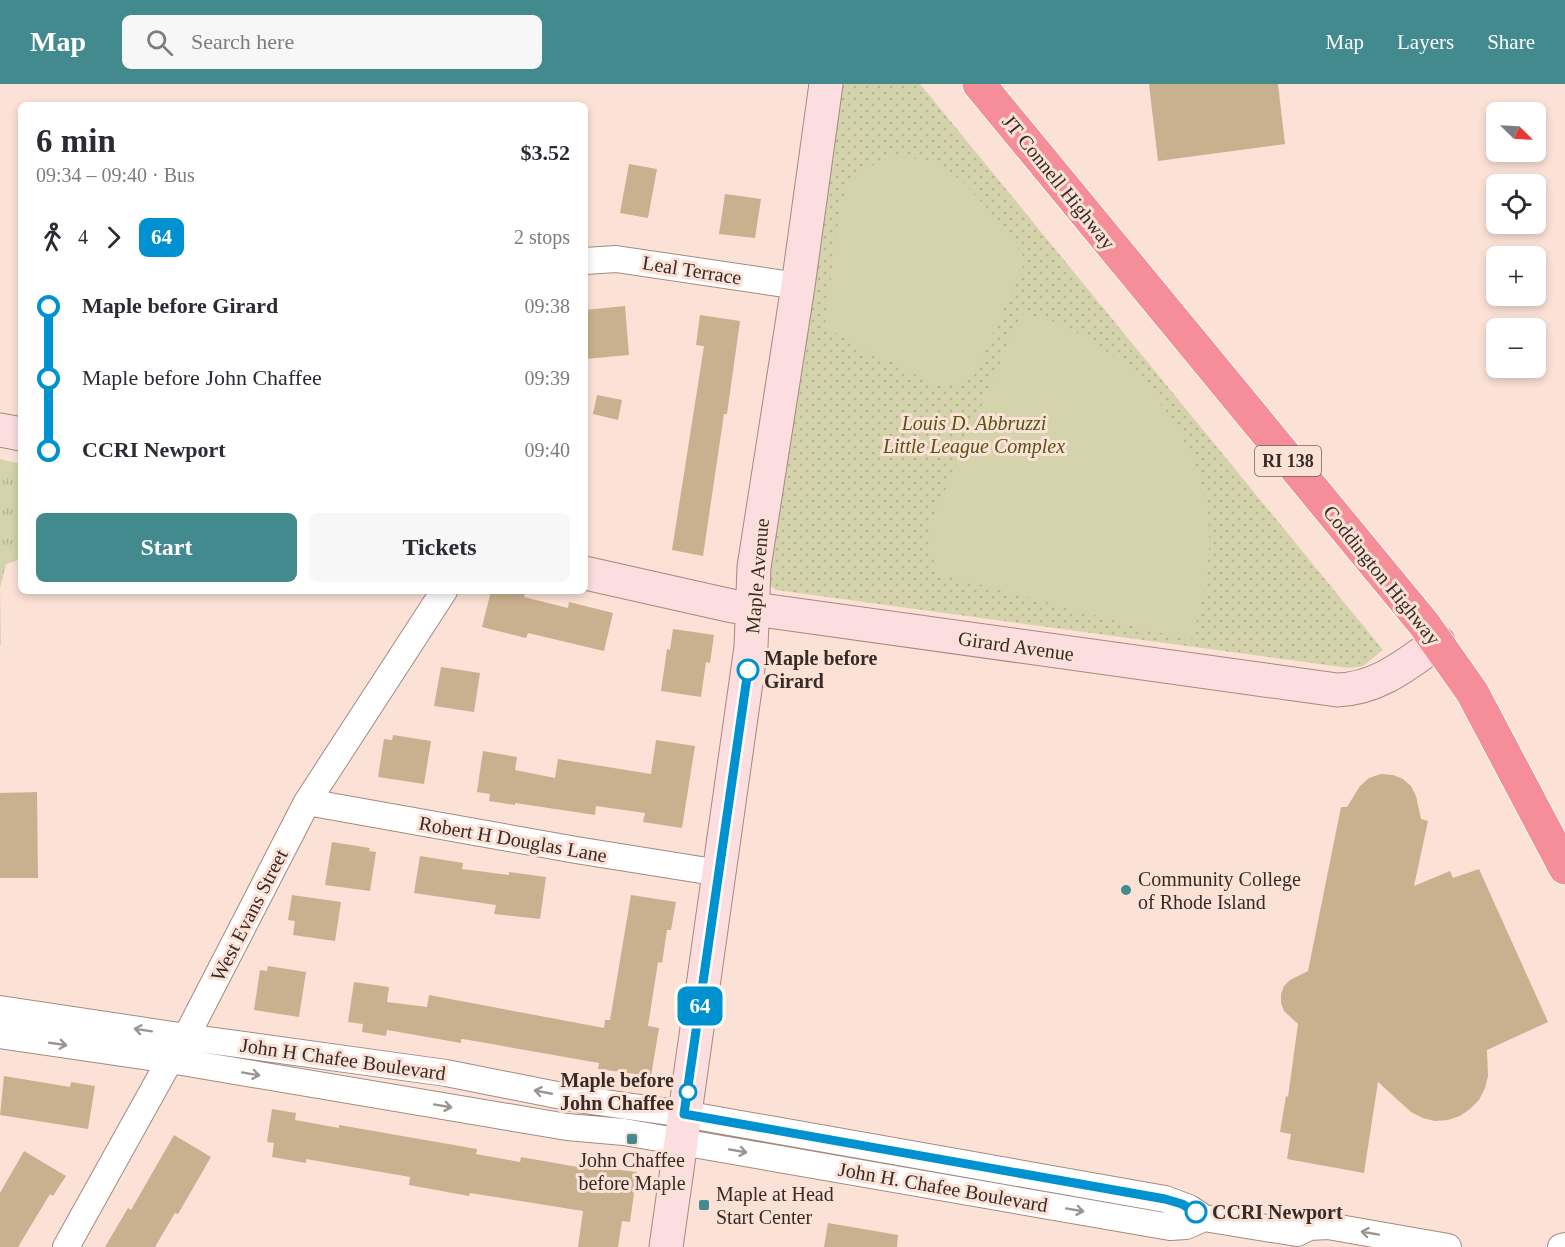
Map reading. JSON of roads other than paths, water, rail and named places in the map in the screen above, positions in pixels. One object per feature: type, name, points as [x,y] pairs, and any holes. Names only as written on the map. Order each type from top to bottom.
[{"type":"highway","name":"JT Connell Highway","points":[[979,84],[1139,280]]},
{"type":"highway","name":"Coddington Highway","points":[[1139,280],[1438,642],[1476,699],[1565,868]]},
{"type":"street","name":"Maple Avenue","points":[[666,1247],[751,647],[754,567],[798,286],[826,84]]},
{"type":"street","name":"Leal Terrace","points":[[588,261],[616,259],[798,286]]},
{"type":"street","points":[[0,430],[18,433]]},
{"type":"street","name":"Girard Avenue","points":[[588,574],[711,602],[753,609],[1337,690],[1367,686],[1386,678],[1438,642]]},
{"type":"street","name":"West Evans Street","points":[[66,1247],[170,1060],[186,1037],[307,802],[442,594]]},
{"type":"street","name":"Robert H Douglas Lane","points":[[307,802],[720,873]]},
{"type":"street","name":"John H Chafee Boulevard","points":[[0,1009],[446,1072],[577,1099],[682,1128]]},
{"type":"street","name":"John H Chafee Boulevard","points":[[0,1035],[170,1060],[567,1127],[624,1132],[682,1128]]},
{"type":"street","name":"John H. Chafee Boulevard","points":[[682,1128],[1165,1199],[1189,1208],[1204,1218],[1305,1240],[1310,1227],[1328,1226],[1448,1247]]},
{"type":"place","name":"Maple before Girard","points":[[748,670]]},
{"type":"place","name":"Community College of Rhode Island","points":[[1126,890]]},
{"type":"place","name":"Maple before John Chaffee","points":[[688,1092]]},
{"type":"place","name":"John Chaffee before Maple","points":[[632,1139]]},
{"type":"place","name":"Maple at Head Start Center","points":[[704,1205]]},
{"type":"place","name":"CCRI Newport","points":[[1196,1212]]},
{"type":"park label","name":"Louis D. Abbruzzi Little League Complex","points":[[974,434]]}]
